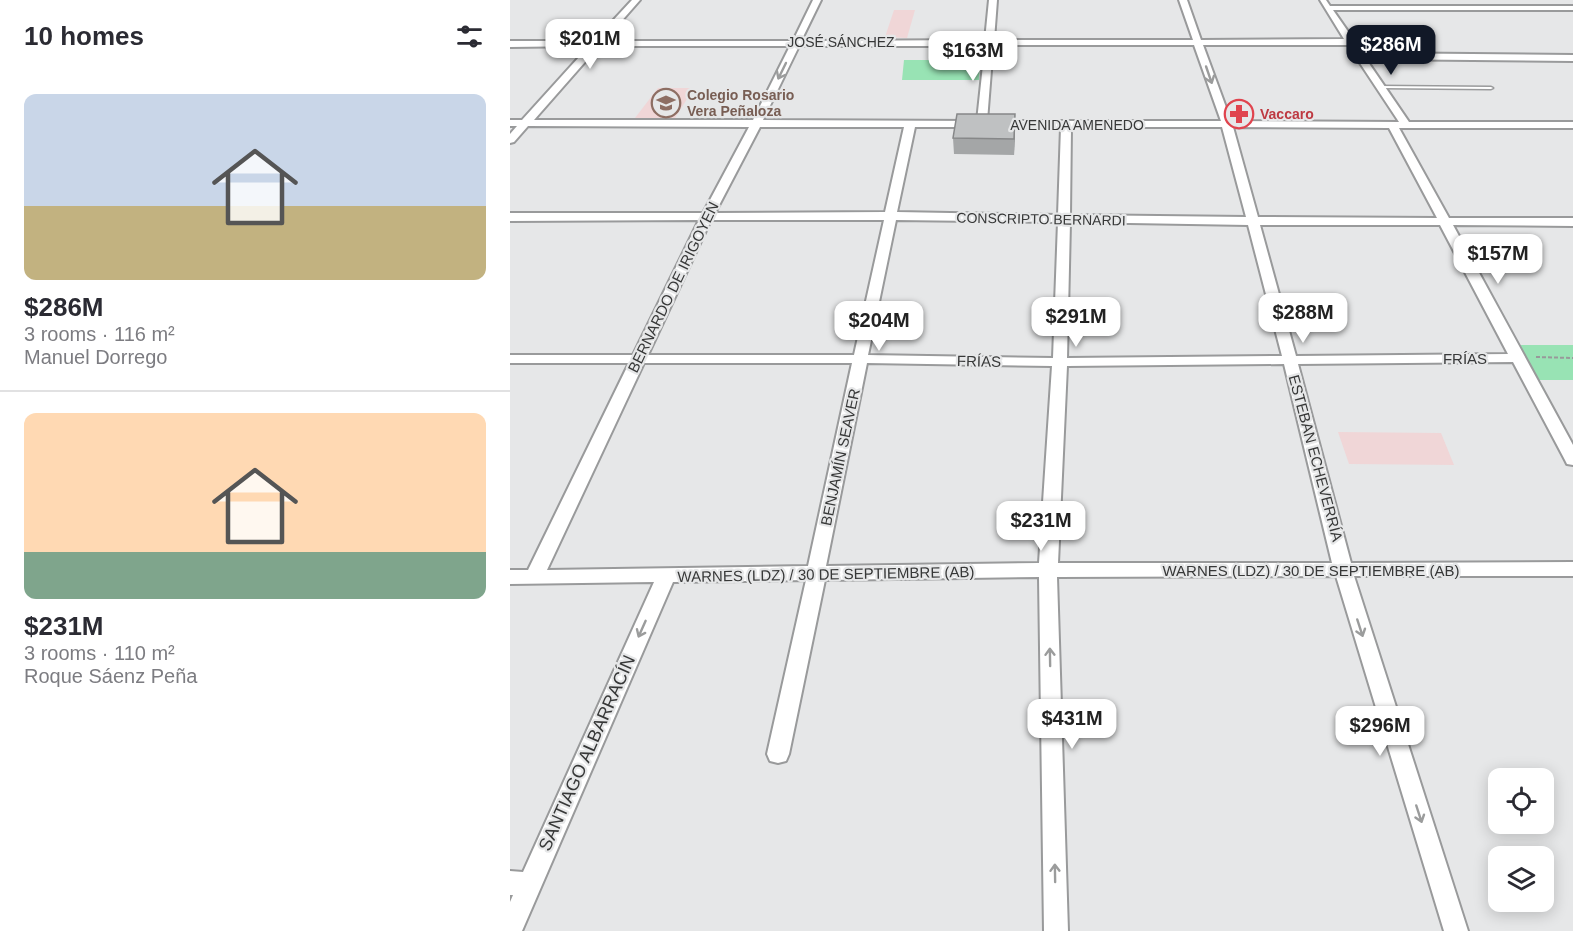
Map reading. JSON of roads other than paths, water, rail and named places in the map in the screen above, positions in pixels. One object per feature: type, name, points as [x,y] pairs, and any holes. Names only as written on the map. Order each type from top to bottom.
[{"type":"street","points":[[510,140],[636,0]]},
{"type":"street","name":"BERNARDO DE IRIGOYEN","points":[[534,577],[707,216],[756,124],[817,0]]},
{"type":"street","points":[[982,125],[993,0]]},
{"type":"street","name":"ESTEBAN ECHEVERRÍA","points":[[1183,0],[1227,125],[1346,571],[1352,604],[1456,931]]},
{"type":"street","points":[[1326,4],[1573,8]]},
{"type":"street","points":[[1326,4],[1381,87],[1446,222],[1573,460]]},
{"type":"street","name":"JOSÉ SÁNCHEZ","points":[[510,44],[1352,42]]},
{"type":"street","points":[[1362,56],[1573,58]]},
{"type":"street","name":"AVENIDA AMENEDO","points":[[510,123],[1573,125]]},
{"type":"street","name":"BENJAMÍN SEAVER","points":[[778,754],[910,125]]},
{"type":"street","points":[[1056,931],[1048,570],[1060,362],[1066,125]]},
{"type":"street","name":"CONSCRIPTO BERNARDI","points":[[510,217],[892,216],[1252,221],[1573,222]]},
{"type":"street","name":"FRÍAS","points":[[510,360],[861,359],[1060,362],[1520,358]]},
{"type":"street","name":"WARNES (LDZ) / 30 DE SEPTIEMBRE (AB)","points":[[510,577],[1048,570],[1573,569]]},
{"type":"street","name":"SANTIAGO ALBARRACÍN","points":[[510,930],[520,883],[666,576]]},
{"type":"lane","points":[[1381,87],[1491,88]]},
{"type":"place","name":"Colegio Rosario Vera Peñaloza","points":[[666,103]]},
{"type":"place","name":"Vaccaro","points":[[1239,114]]}]
